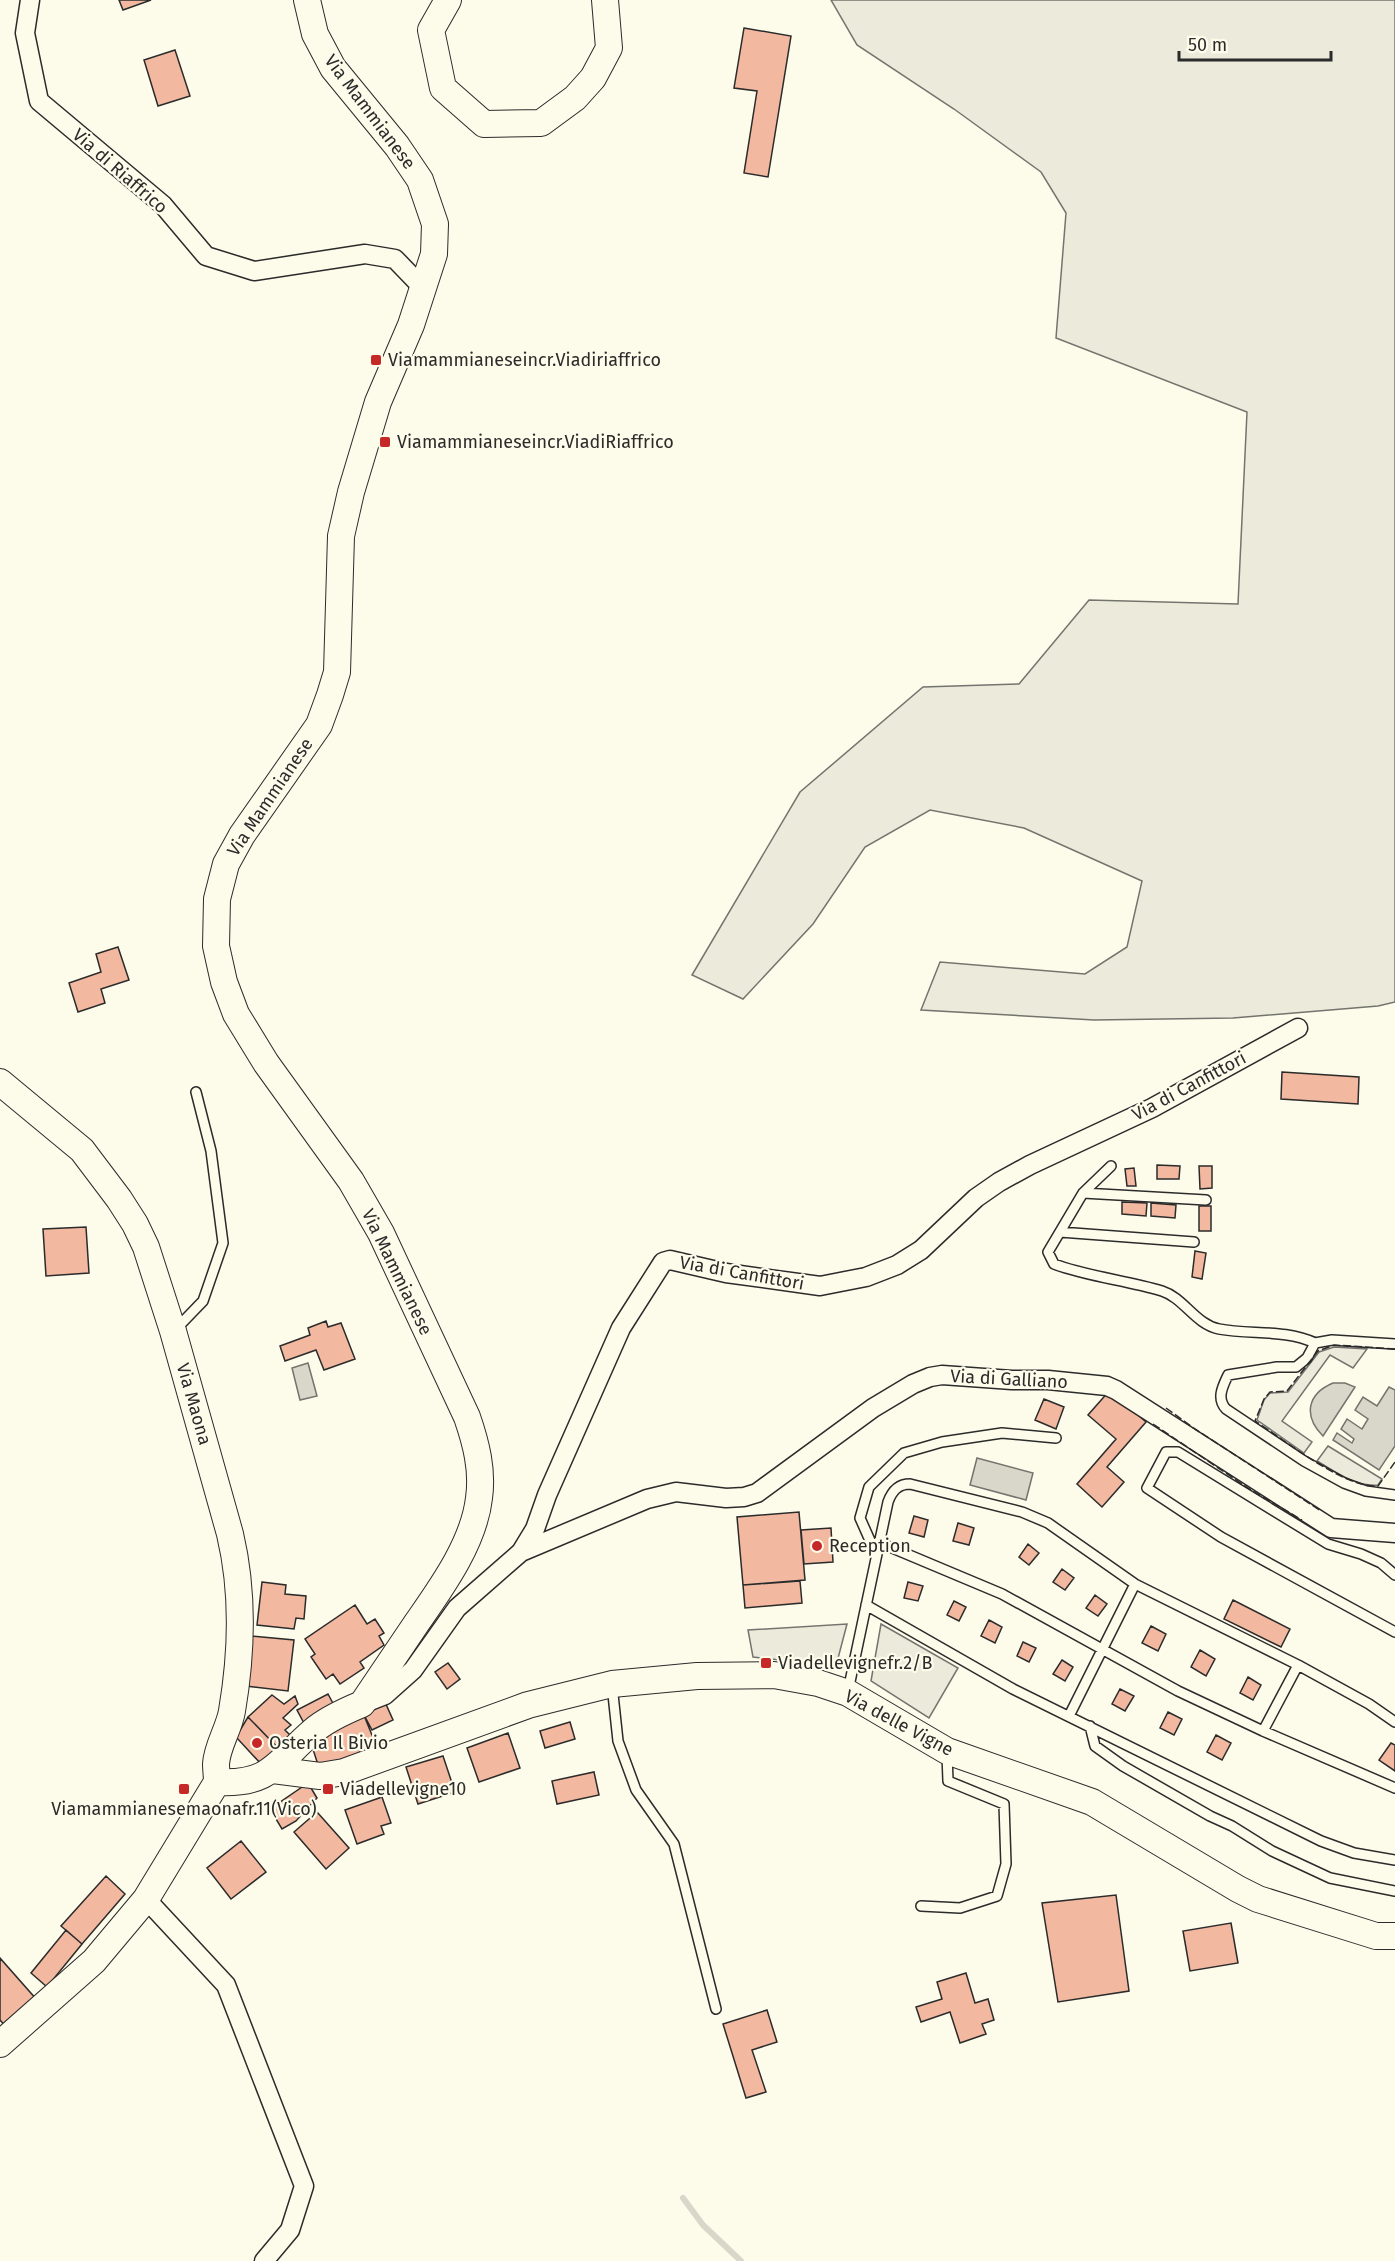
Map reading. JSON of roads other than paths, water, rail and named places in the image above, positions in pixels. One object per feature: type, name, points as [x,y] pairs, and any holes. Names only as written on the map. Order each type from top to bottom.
[{"type":"main road","name":"Via Mammianese","points":[[307,0],[315,34],[333,68],[397,146],[420,180],[435,224],[434,255],[411,325],[378,402],[351,492],[341,536],[337,672],[319,725],[232,850],[220,881],[216,946],[224,982],[237,1014],[266,1063],[351,1181],[381,1233],[462,1407],[475,1440],[480,1472],[479,1499],[471,1528],[447,1578],[362,1704]]},
{"type":"main road","points":[[448,0],[431,30],[443,88],[484,124],[541,123],[575,98],[593,78],[609,48],[605,0]]},
{"type":"main road","name":"Via Maona","points":[[0,1082],[82,1149],[119,1199],[146,1247],[173,1331],[238,1564],[240,1650],[230,1720],[216,1762],[217,1782]]},
{"type":"main road","name":"Via delle Vigne","points":[[273,1770],[320,1776],[344,1772],[528,1706],[612,1684],[697,1676],[774,1675],[818,1683],[848,1693],[947,1751],[1092,1802],[1258,1899],[1376,1936],[1395,1936]]},
{"type":"main road","points":[[0,2044],[94,1961],[146,1899],[217,1782],[248,1782],[273,1770],[314,1730],[340,1713],[362,1704]]},
{"type":"street","name":"Via di Riaffrico","points":[[30,0],[25,33],[39,101],[163,206],[206,256],[254,270],[365,254],[394,259],[423,288]]},
{"type":"street","name":"Via di Canfittori","points":[[362,1704],[385,1695],[413,1670],[457,1608],[521,1552],[535,1528],[547,1495],[621,1328],[663,1263],[670,1260],[726,1273],[820,1286],[866,1277],[897,1265],[921,1250],[976,1197],[999,1182],[1030,1165],[1152,1108],[1298,1028]]},
{"type":"street","name":"Via di Galliano","points":[[521,1552],[664,1494],[676,1492],[726,1498],[744,1497],[757,1493],[873,1408],[913,1384],[942,1375],[1048,1380],[1107,1386],[1147,1408],[1331,1528],[1395,1533]]},
{"type":"street","points":[[146,1899],[226,1985],[304,2186],[291,2230],[264,2261]]},
{"type":"lane","points":[[173,1331],[203,1301],[223,1243],[211,1151],[196,1092]]},
{"type":"lane","points":[[1111,1166],[1083,1193],[1048,1252],[1054,1264],[1079,1273],[1164,1292],[1181,1303],[1205,1325],[1220,1329],[1300,1336],[1315,1342],[1332,1340],[1395,1344]]},
{"type":"lane","points":[[1083,1193],[1206,1200]]},
{"type":"lane","points":[[1060,1232],[1194,1242]]},
{"type":"lane","points":[[1315,1342],[1307,1358],[1296,1367],[1277,1367],[1228,1375],[1220,1392],[1222,1405],[1304,1461],[1344,1483],[1366,1491],[1395,1495]]},
{"type":"lane","points":[[876,1554],[860,1518],[869,1487],[904,1453],[942,1442],[1002,1434],[1056,1438]]},
{"type":"lane","points":[[1395,1575],[1381,1563],[1328,1544],[1178,1452],[1166,1452],[1147,1488],[1221,1537],[1395,1632]]},
{"type":"lane","points":[[848,1693],[878,1542],[890,1496],[900,1486],[914,1484],[1036,1518],[1060,1530],[1136,1584],[1298,1665],[1368,1704],[1395,1722]]},
{"type":"lane","points":[[878,1542],[1002,1594],[1178,1691],[1263,1731],[1395,1788]]},
{"type":"lane","points":[[1069,1716],[1101,1648],[1136,1584]]},
{"type":"lane","points":[[866,1605],[1013,1689],[1321,1841],[1354,1853],[1395,1860]]},
{"type":"lane","points":[[1263,1731],[1298,1665]]},
{"type":"lane","points":[[612,1684],[618,1741],[636,1790],[674,1844],[716,2009]]},
{"type":"lane","points":[[1090,1726],[1095,1746],[1123,1766],[1210,1816],[1232,1826],[1272,1851],[1330,1878],[1395,1891]]},
{"type":"lane","points":[[921,1906],[960,1908],[997,1896],[1006,1864],[1004,1804],[948,1781],[947,1751]]},
{"type":"waterway","points":[[683,2198],[703,2225],[741,2261]]},
{"type":"place","name":"Viamammianeseincr.Viadiriaffrico","points":[[376,360]]},
{"type":"place","name":"Viamammianeseincr.ViadiRiaffrico","points":[[385,442]]},
{"type":"place","name":"Reception","points":[[817,1546]]},
{"type":"place","name":"Viadellevignefr.2/B","points":[[766,1663]]},
{"type":"place","name":"Osteria Il Bivio","points":[[257,1743]]},
{"type":"place","name":"Viamammianesemaonafr.11(Vico)","points":[[184,1789]]},
{"type":"place","name":"Viadellevigne10","points":[[328,1789]]}]
